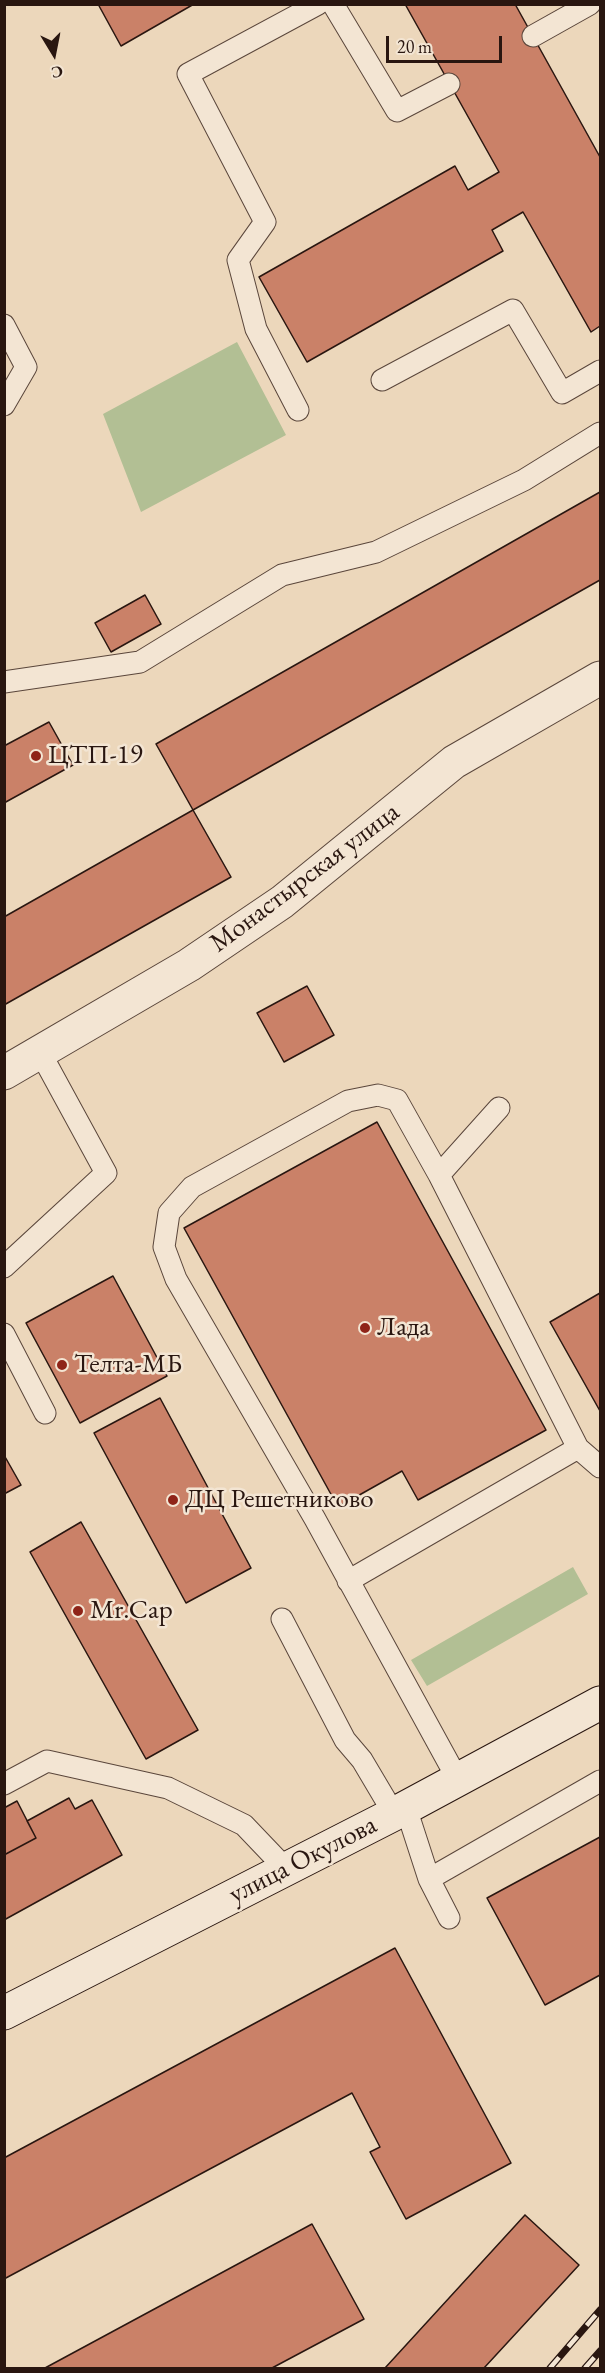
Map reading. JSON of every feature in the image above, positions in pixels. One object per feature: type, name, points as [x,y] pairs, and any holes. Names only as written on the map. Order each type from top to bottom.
[{"type":"street","name":"Монастырская улица","points":[[4,1073],[189,965],[272,908],[454,762],[600,678]]},
{"type":"street","name":"улица Окулова","points":[[4,2013],[400,1811],[600,1703]]},
{"type":"lane","points":[[298,410],[256,329],[238,260],[265,222],[188,74],[318,4]]},
{"type":"lane","points":[[333,4],[397,111],[449,84]]},
{"type":"lane","points":[[533,36],[590,4]]},
{"type":"lane","points":[[382,380],[513,310],[562,393],[600,371]]},
{"type":"lane","points":[[4,325],[26,367],[4,405]]},
{"type":"lane","points":[[4,682],[140,662],[282,575],[376,552],[524,480],[600,433]]},
{"type":"lane","points":[[4,1267],[106,1173],[40,1052]]},
{"type":"lane","points":[[458,1780],[176,1279],[164,1247],[170,1213],[192,1187],[348,1101],[378,1095],[397,1100],[439,1175],[578,1448],[600,1467]]},
{"type":"lane","points":[[439,1175],[499,1108]]},
{"type":"lane","points":[[4,1334],[45,1413]]},
{"type":"lane","points":[[348,1581],[578,1448]]},
{"type":"lane","points":[[282,1619],[345,1740],[400,1811],[429,1878],[450,1918]]},
{"type":"lane","points":[[4,1784],[47,1761],[168,1788],[244,1825],[285,1868]]},
{"type":"lane","points":[[429,1878],[600,1781]]},
{"type":"green space","points":[[237,342],[286,435],[141,512],[103,414]]},
{"type":"green space","points":[[573,1567],[588,1594],[427,1686],[411,1660]]},
{"type":"building","points":[[98,4],[194,4],[121,46]]},
{"type":"building","points":[[405,4],[515,4],[600,157],[600,326],[591,332],[523,212],[492,230],[503,251],[307,362],[259,277],[455,166],[468,190],[499,172]]},
{"type":"building","points":[[600,492],[600,580],[193,810],[156,744]]},
{"type":"building","points":[[145,595],[161,624],[111,652],[95,623]]},
{"type":"building","name":"ЦТП-19","points":[[49,722],[73,765],[4,803],[4,746]]},
{"type":"building","points":[[193,810],[231,877],[4,1005],[4,917]]},
{"type":"building","points":[[307,986],[334,1035],[284,1062],[257,1013]]},
{"type":"building","name":"Лада","points":[[377,1122],[546,1430],[418,1500],[402,1471],[338,1507],[184,1228]]},
{"type":"building","points":[[113,1276],[167,1376],[80,1423],[26,1323]]},
{"type":"building","points":[[600,1293],[600,1411],[550,1322]]},
{"type":"building","name":"ДЦ Решетниково","points":[[160,1398],[251,1568],[186,1603],[94,1433]]},
{"type":"building","points":[[4,1455],[21,1485],[4,1494]]},
{"type":"building","points":[[81,1522],[198,1730],[146,1759],[30,1552]]},
{"type":"building","points":[[69,1798],[75,1809],[92,1800],[122,1855],[4,1920],[4,1855],[36,1838],[27,1821]]},
{"type":"building","points":[[17,1801],[36,1838],[4,1855],[4,1808]]},
{"type":"building","points":[[600,1837],[600,1975],[545,2005],[487,1898]]},
{"type":"building","points":[[395,1948],[511,2163],[406,2219],[370,2152],[380,2147],[352,2093],[4,2279],[4,2158]]},
{"type":"building","points":[[525,2215],[579,2265],[484,2368],[385,2368]]},
{"type":"building","points":[[312,2224],[364,2319],[272,2368],[45,2368]]},
{"type":"railway","points":[[550,2368],[600,2310]]},
{"type":"railway","points":[[585,2368],[600,2351]]},
{"type":"place","name":"ЦТП-19","points":[[36,756]]},
{"type":"place","name":"Лада","points":[[365,1328]]},
{"type":"place","name":"Телта-МБ","points":[[62,1365]]},
{"type":"place","name":"ДЦ Решетниково","points":[[173,1500]]},
{"type":"place","name":"Mr.Cap","points":[[78,1611]]}]
